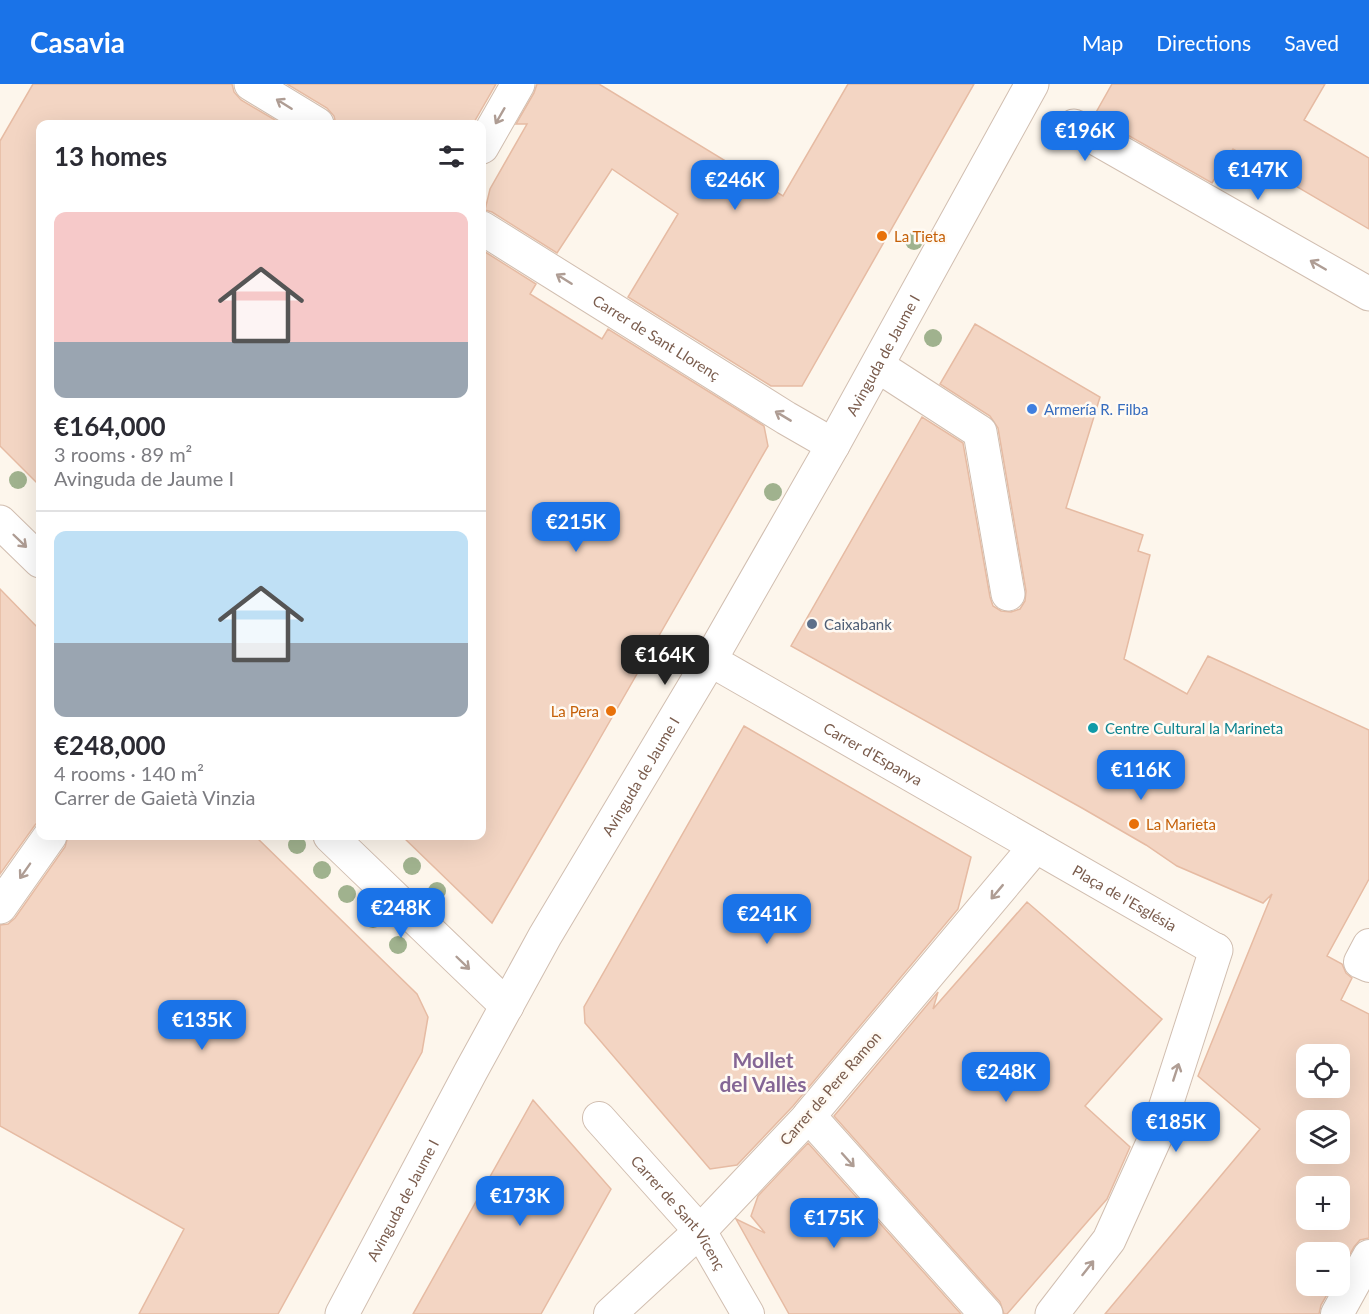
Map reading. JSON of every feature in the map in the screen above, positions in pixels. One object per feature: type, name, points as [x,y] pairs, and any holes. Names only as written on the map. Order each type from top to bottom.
[{"type":"street","points":[[251,84],[310,120]]},
{"type":"street","points":[[486,140],[518,84]]},
{"type":"street","name":"Avinguda de Jaume I","points":[[342,1314],[471,1071],[546,936],[710,660],[878,366],[1024,87]]},
{"type":"street","points":[[1074,126],[1369,294]]},
{"type":"street","name":"Carrer de Sant Llorenç","points":[[486,230],[833,445]]},
{"type":"street","points":[[878,366],[980,432],[1008,594]]},
{"type":"street","points":[[0,522],[36,557]]},
{"type":"street","name":"Carrer d'Espanya","points":[[710,660],[1035,847]]},
{"type":"street","points":[[0,907],[47,840]]},
{"type":"street","points":[[334,840],[507,1006]]},
{"type":"street","name":"Plaça de l'Església","points":[[1035,847],[1216,950]]},
{"type":"street","name":"Carrer de Pere Ramon","points":[[610,1314],[700,1231],[809,1116],[1035,847]]},
{"type":"street","points":[[1052,1314],[1109,1240],[1155,1136],[1216,950]]},
{"type":"street","points":[[809,1116],[986,1314]]},
{"type":"street","name":"Carrer de Sant Vicenç","points":[[599,1119],[700,1231],[748,1314]]},
{"type":"street","points":[[1337,1314],[1369,1256]]},
{"type":"building","points":[[33,84],[232,84],[234,92],[241,100],[275,120],[36,120],[36,482],[0,446],[0,141]]},
{"type":"building","points":[[287,84],[496,84],[475,120],[335,120],[327,108]]},
{"type":"building","points":[[537,84],[599,84],[783,196],[848,84],[974,84],[802,386],[771,386],[628,297],[678,214],[612,169],[557,253],[486,210],[490,189],[527,124],[516,124]]},
{"type":"building","points":[[1112,84],[1325,84],[1304,120],[1369,158],[1369,229],[1233,149],[1212,183],[1094,116]]},
{"type":"building","points":[[486,253],[536,284],[530,294],[602,339],[608,329],[764,426],[768,446],[492,923],[406,840],[486,840]]},
{"type":"building","points":[[975,324],[1100,397],[1066,508],[1143,535],[1138,551],[1150,555],[1124,659],[1187,694],[1208,656],[1369,730],[1369,879],[1327,956],[1342,964],[1346,973],[1352,978],[1341,1000],[1369,1014],[1369,1238],[1360,1240],[1350,1254],[1350,1242],[1296,1242],[1296,1296],[1326,1296],[1319,1314],[1105,1314],[1260,1129],[1198,1076],[1272,894],[1263,903],[1177,866],[1082,808],[791,646],[922,417],[963,443],[993,606],[1001,611],[1011,612],[1020,609],[1025,601],[1026,591],[998,428],[990,416],[940,384]]},
{"type":"building","points":[[0,589],[36,626],[36,824],[0,874]]},
{"type":"building","points":[[744,726],[971,857],[958,909],[793,1106],[737,1165],[710,1169],[585,1023],[584,1007]]},
{"type":"building","points":[[67,840],[259,840],[417,994],[428,1017],[422,1052],[278,1314],[139,1314],[184,1229],[0,1126],[0,925],[8,924],[15,918],[65,847]]},
{"type":"building","points":[[1027,902],[1162,1019],[1085,1106],[1130,1147],[1107,1199],[1007,1314],[1004,1314],[1000,1302],[834,1116],[938,992],[933,1009]]},
{"type":"building","points":[[533,1100],[611,1189],[541,1314],[413,1314]]},
{"type":"building","points":[[808,1143],[961,1314],[789,1314],[736,1219],[765,1233],[751,1216],[758,1196]]},
{"type":"place","name":"La Tieta","points":[[882,236]]},
{"type":"place","name":"Armería R. Filba","points":[[1032,409]]},
{"type":"place","name":"Caixabank","points":[[812,624]]},
{"type":"place","name":"La Pera","points":[[611,711]]},
{"type":"place","name":"Centre Cultural la Marineta","points":[[1093,728]]},
{"type":"place","name":"La Marieta","points":[[1134,824]]},
{"type":"district","name":"Mollet del Vallès","points":[[763,1071]]}]
